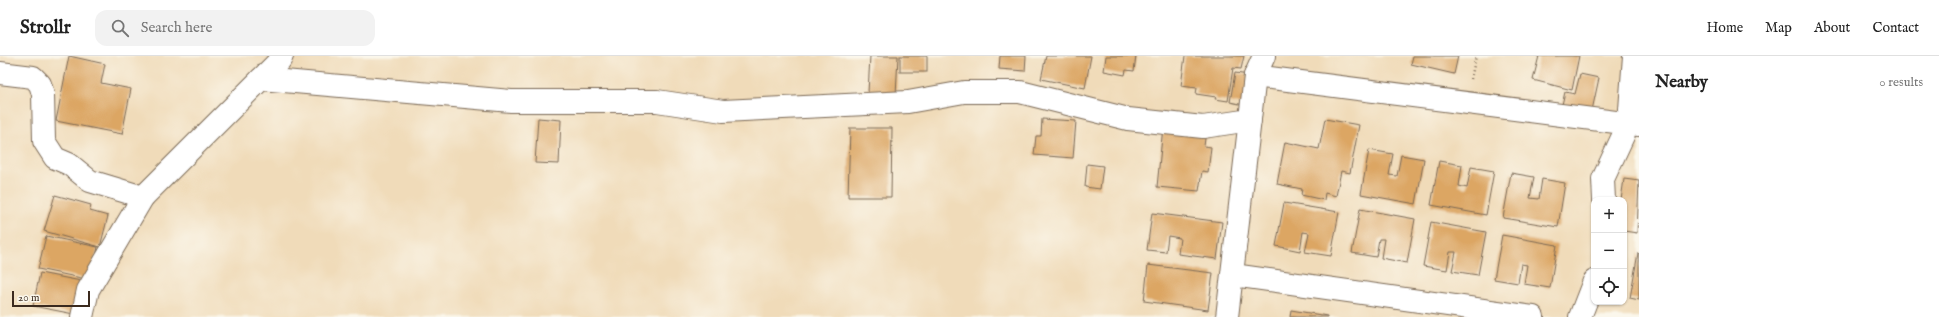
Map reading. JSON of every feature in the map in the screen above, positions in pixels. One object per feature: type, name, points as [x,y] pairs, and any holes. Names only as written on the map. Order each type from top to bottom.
[{"type":"street","points":[[82,317],[88,290],[143,197],[282,56]]},
{"type":"street","points":[[1227,317],[1256,76],[1264,56]]},
{"type":"street","points":[[1604,197],[1603,179],[1634,124],[1634,56]]},
{"type":"street","points":[[0,73],[33,78],[40,84],[43,94],[44,141],[55,158],[68,164],[90,181],[143,197]]},
{"type":"street","points":[[1256,76],[1634,124]]},
{"type":"street","points":[[261,79],[510,101],[657,101],[723,111],[908,102],[964,92],[1020,92],[1128,119],[1203,127],[1250,120]]},
{"type":"street","points":[[1233,275],[1533,317]]},
{"type":"street","points":[[1580,317],[1591,289]]},
{"type":"building","points":[[69,56],[105,64],[101,83],[131,89],[122,134],[56,121]]},
{"type":"building","points":[[870,56],[898,56],[896,95],[868,93]]},
{"type":"building","points":[[900,56],[927,56],[927,72],[900,72]]},
{"type":"building","points":[[1000,56],[1026,56],[1025,71],[999,69]]},
{"type":"building","points":[[1046,56],[1091,56],[1085,88],[1041,79]]},
{"type":"building","points":[[1106,56],[1136,56],[1134,71],[1126,70],[1125,75],[1104,71]]},
{"type":"building","points":[[1185,56],[1244,56],[1241,69],[1233,68],[1228,101],[1215,99],[1216,97],[1196,94],[1197,88],[1181,86]]},
{"type":"building","points":[[1413,56],[1458,56],[1454,74],[1411,64]]},
{"type":"building","points":[[1539,56],[1579,56],[1572,90],[1533,80]]},
{"type":"building","points":[[1235,73],[1249,75],[1244,105],[1230,102]]},
{"type":"building","points":[[1580,74],[1599,78],[1591,115],[1561,109],[1565,92],[1575,94]]},
{"type":"building","points":[[538,118],[561,120],[559,164],[535,163]]},
{"type":"building","points":[[1042,119],[1076,121],[1073,158],[1034,155],[1036,136],[1041,136]]},
{"type":"building","points":[[1325,119],[1359,125],[1350,173],[1341,171],[1336,196],[1325,193],[1324,200],[1301,195],[1302,189],[1277,184],[1285,142],[1319,149]]},
{"type":"building","points":[[1163,127],[1206,131],[1204,146],[1211,147],[1208,172],[1202,171],[1199,191],[1157,187]]},
{"type":"building","points":[[850,128],[892,128],[891,197],[848,197]]},
{"type":"building","points":[[1369,150],[1393,154],[1389,175],[1397,176],[1401,155],[1424,159],[1416,204],[1361,194]]},
{"type":"building","points":[[1439,161],[1462,165],[1459,186],[1467,188],[1471,167],[1494,171],[1486,215],[1431,205]]},
{"type":"building","points":[[1087,164],[1103,166],[1100,189],[1085,187]]},
{"type":"building","points":[[1511,173],[1534,177],[1530,198],[1539,199],[1542,179],[1565,183],[1558,227],[1503,218]]},
{"type":"building","points":[[1624,179],[1639,181],[1637,233],[1627,231],[1627,197],[1621,197]]},
{"type":"building","points":[[55,195],[91,205],[90,211],[108,216],[100,247],[44,231]]},
{"type":"building","points":[[1284,203],[1339,212],[1331,256],[1305,252],[1309,233],[1303,232],[1300,251],[1276,246]]},
{"type":"building","points":[[1360,209],[1415,219],[1407,263],[1381,258],[1384,239],[1379,239],[1376,257],[1352,253]]},
{"type":"building","points":[[1152,213],[1222,222],[1217,259],[1178,254],[1180,238],[1168,236],[1166,252],[1147,250]]},
{"type":"building","points":[[1431,222],[1486,232],[1478,275],[1452,271],[1456,252],[1450,252],[1447,270],[1423,266]]},
{"type":"building","points":[[1502,235],[1557,245],[1550,288],[1524,284],[1527,265],[1521,264],[1518,283],[1494,279]]},
{"type":"building","points":[[46,236],[98,247],[91,280],[38,269]]},
{"type":"building","points":[[1638,253],[1639,254],[1639,300],[1630,298]]},
{"type":"building","points":[[1148,265],[1213,273],[1208,310],[1144,301]]},
{"type":"building","points":[[40,273],[86,282],[79,315],[33,306]]},
{"type":"building","points":[[1291,310],[1327,316],[1327,317],[1290,317]]}]
